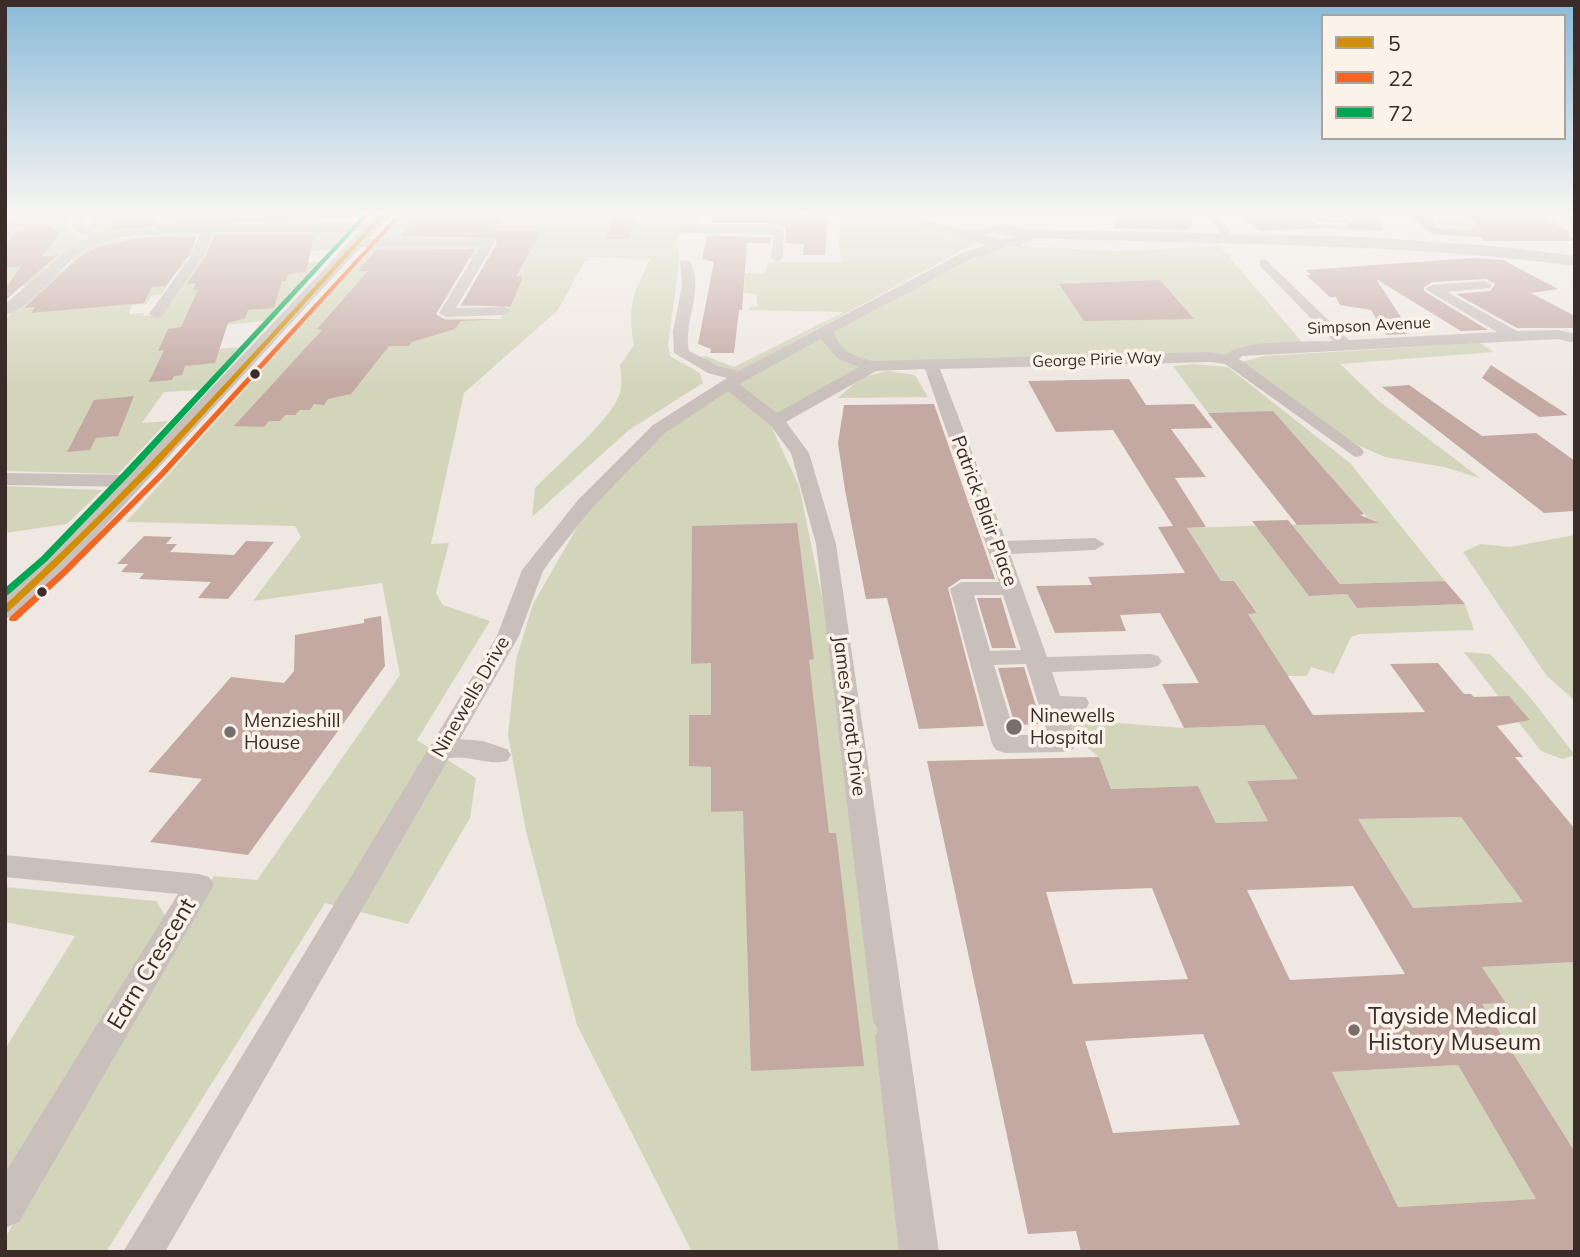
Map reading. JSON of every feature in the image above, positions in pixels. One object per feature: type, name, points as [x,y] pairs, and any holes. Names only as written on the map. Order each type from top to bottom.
[{"type":"street","points":[[5,311],[56,270]]},
{"type":"street","points":[[156,314],[187,270]]},
{"type":"street","points":[[5,610],[52,568],[136,481],[333,270]]},
{"type":"street","points":[[472,270],[446,313],[504,311]]},
{"type":"street","points":[[686,270],[689,288],[678,341],[682,353],[733,380]]},
{"type":"street","name":"Ninewells Drive","points":[[143,1252],[508,636],[533,570],[585,504],[659,429],[733,380],[941,270]]},
{"type":"street","points":[[1271,270],[1343,344]]},
{"type":"street","points":[[1485,285],[1432,289],[1514,336],[1559,334],[1575,339]]},
{"type":"street","name":"George Pirie Way","points":[[826,330],[833,348],[843,356],[873,366],[1210,357],[1230,360]]},
{"type":"street","name":"Simpson Avenue","points":[[1230,360],[1237,352],[1247,349],[1514,336]]},
{"type":"street","points":[[1230,360],[1354,453]]},
{"type":"street","name":"Patrick Blair Place","points":[[931,365],[998,548],[1064,743],[1005,744],[980,658]]},
{"type":"street","points":[[776,421],[873,366]]},
{"type":"street","name":"James Arrott Drive","points":[[733,380],[776,421],[800,453],[826,544],[919,1252]]},
{"type":"street","points":[[5,479],[136,481]]},
{"type":"street","points":[[998,548],[1096,544]]},
{"type":"street","points":[[1012,588],[961,589],[980,658],[1150,661]]},
{"type":"street","points":[[1051,704],[1077,703]]},
{"type":"street","points":[[439,752],[457,747],[480,748],[498,755]]},
{"type":"street","name":"Earn Crescent","points":[[5,866],[199,885],[5,1209]]},
{"type":"green space","points":[[5,270],[52,270],[29,286],[18,287],[5,303]]},
{"type":"green space","points":[[63,270],[179,270],[158,285],[168,285],[161,295],[151,296],[147,304],[132,305],[129,314],[161,315],[190,270],[314,270],[264,321],[225,325],[217,349],[241,347],[199,390],[164,392],[142,423],[168,421],[118,474],[5,471],[5,320],[25,297]]},
{"type":"green space","points":[[352,270],[455,270],[446,283],[452,289],[442,304],[433,304],[424,318],[500,319],[511,303],[460,307],[481,270],[580,270],[558,310],[464,393],[431,544],[449,543],[436,593],[443,605],[490,621],[417,740],[476,778],[470,818],[408,924],[325,903],[106,1252],[5,1252],[5,1238],[206,887],[214,876],[257,880],[400,675],[382,583],[253,601],[301,537],[295,526],[126,522]]},
{"type":"green space","points":[[645,270],[678,270],[668,345],[670,356],[700,373],[703,383],[629,430],[532,517],[535,488],[592,432],[618,398],[621,390],[620,365],[634,345],[631,320],[633,300]]},
{"type":"green space","points":[[765,270],[927,270],[737,372],[697,358],[706,356],[734,367],[844,312],[749,310],[750,307],[757,306],[757,295],[744,293],[745,273],[764,274]]},
{"type":"green space","points":[[953,270],[1240,270],[1302,342],[1239,348],[1228,356],[873,363],[770,424],[799,486],[828,626],[834,698],[909,1252],[692,1252],[577,1025],[526,831],[508,735],[516,660],[533,604],[590,505],[664,429],[737,383]]},
{"type":"green space","points":[[1480,343],[1494,352],[1340,364],[1380,402],[1480,478],[1444,467],[1385,457],[1346,440],[1241,362],[1264,356]]},
{"type":"green space","points":[[1194,364],[1228,367],[1350,463],[1445,581],[1340,584],[1302,537],[1293,537],[1284,525],[1377,521],[1367,517],[1273,412],[1208,413],[1173,366]]},
{"type":"green space","points":[[888,371],[915,375],[928,397],[838,398],[862,377]]},
{"type":"green space","points":[[5,486],[102,490],[67,524],[5,533]]},
{"type":"green space","points":[[1278,525],[1309,596],[1347,594],[1357,608],[1465,604],[1474,630],[1360,634],[1351,637],[1334,674],[1311,667],[1307,676],[1285,676],[1248,614],[1257,612],[1234,581],[1221,581],[1187,528]]},
{"type":"green space","points":[[1575,535],[1575,701],[1546,675],[1463,552],[1481,544],[1510,547]]},
{"type":"green space","points":[[1464,652],[1490,654],[1529,696],[1575,755],[1562,759],[1541,751]]},
{"type":"green space","points":[[1085,705],[1092,721],[1183,728],[1264,725],[1298,779],[1247,781],[1262,809],[1320,807],[1327,818],[1216,823],[1198,786],[1111,789],[1099,757],[1074,737],[1062,706]]},
{"type":"green space","points":[[1461,817],[1523,902],[1413,908],[1358,819]]},
{"type":"green space","points":[[5,887],[156,901],[166,917],[5,1182],[5,1049],[75,936],[5,922]]},
{"type":"green space","points":[[1575,962],[1575,1152],[1482,1004],[1506,1003],[1482,967]]},
{"type":"green space","points":[[1458,1065],[1536,1199],[1398,1207],[1332,1072]]},
{"type":"building","points":[[19,270],[41,270],[5,300],[5,290]]},
{"type":"building","points":[[65,270],[178,270],[166,286],[152,287],[144,303],[31,313],[35,307],[24,308]]},
{"type":"building","points":[[197,270],[307,270],[306,272],[288,274],[286,281],[282,281],[274,308],[248,310],[245,318],[228,323],[215,363],[185,366],[182,375],[174,376],[172,380],[149,382],[164,350],[158,351],[168,329],[181,327],[198,290],[193,290],[196,283],[187,284]]},
{"type":"building","points":[[463,270],[436,314],[446,320],[500,319],[461,321],[455,329],[412,342],[409,346],[389,346],[351,394],[328,399],[324,405],[314,404],[310,410],[300,410],[295,415],[285,415],[280,421],[269,421],[264,427],[234,426],[322,330],[317,329],[368,271],[358,271]]},
{"type":"building","points":[[482,270],[520,270],[516,277],[521,276],[522,280],[510,307],[461,305]]},
{"type":"building","points":[[713,270],[745,270],[742,310],[739,310],[734,353],[710,353],[711,349],[698,344]]},
{"type":"building","points":[[1306,270],[1521,270],[1558,289],[1531,293],[1575,316],[1575,328],[1517,328],[1456,294],[1490,291],[1495,284],[1486,279],[1432,282],[1424,287],[1424,291],[1488,330],[1461,331],[1376,279],[1408,328],[1403,328],[1407,334],[1386,335],[1371,310],[1340,305],[1336,297],[1330,297],[1306,275],[1311,275]]},
{"type":"building","points":[[1160,280],[1194,319],[1084,321],[1059,284]]},
{"type":"building","points":[[1491,365],[1568,415],[1539,417],[1482,378]]},
{"type":"building","points":[[1129,379],[1146,405],[1194,404],[1213,428],[1171,429],[1206,477],[1175,478],[1206,527],[1187,528],[1221,581],[1234,581],[1257,613],[1248,614],[1313,715],[1425,712],[1390,664],[1438,663],[1464,694],[1474,697],[1509,696],[1530,720],[1497,726],[1523,757],[1515,757],[1575,829],[1575,962],[1482,967],[1506,1003],[1482,1004],[1575,1152],[1575,1252],[1081,1252],[1076,1231],[1028,1234],[927,761],[1099,757],[1111,789],[1198,786],[1216,823],[1268,821],[1247,781],[1298,779],[1264,725],[1184,728],[1162,684],[1199,683],[1160,613],[1120,615],[1126,631],[1055,633],[1036,586],[1092,585],[1088,577],[1185,573],[1158,527],[1173,526],[1113,430],[1056,432],[1028,381]],"holes":[[[1461,817],[1523,902],[1413,908],[1358,819]],[[1353,886],[1405,974],[1290,980],[1247,890]],[[1152,888],[1188,979],[1073,984],[1046,892]],[[1203,1034],[1240,1125],[1113,1133],[1085,1041]],[[1458,1065],[1536,1199],[1398,1207],[1332,1072]]]},
{"type":"building","points":[[1409,385],[1482,436],[1536,433],[1575,461],[1575,511],[1544,513],[1382,387]]},
{"type":"building","points":[[134,396],[118,436],[96,438],[90,450],[67,452],[94,400]]},
{"type":"building","points":[[934,404],[995,579],[961,579],[948,588],[984,726],[919,729],[887,598],[866,599],[845,490],[838,443],[844,405]]},
{"type":"building","points":[[1273,411],[1364,514],[1360,515],[1380,523],[1297,525],[1208,413]]},
{"type":"building","points":[[1288,520],[1340,584],[1445,581],[1465,604],[1357,608],[1347,594],[1309,596],[1252,521]]},
{"type":"building","points":[[797,523],[814,659],[809,660],[829,833],[836,833],[864,1066],[751,1071],[743,811],[711,812],[711,767],[689,766],[689,715],[711,715],[711,663],[691,664],[692,526]]},
{"type":"building","points":[[144,536],[172,537],[166,544],[177,544],[170,552],[234,555],[246,541],[274,542],[228,599],[198,598],[211,582],[139,579],[144,573],[121,572],[128,564],[117,564]]},
{"type":"building","points":[[977,598],[1001,598],[1016,648],[992,648]]},
{"type":"building","name":"Menzieshill House","points":[[381,616],[385,666],[248,855],[150,842],[202,779],[148,772],[231,677],[284,683],[294,671],[295,635],[364,623],[364,619]]},
{"type":"building","points":[[1024,667],[1040,724],[1015,725],[998,668]]},
{"type":"transit line","name":"72","points":[[5,593],[44,559],[127,473],[316,270]]},
{"type":"transit line","name":"5","points":[[5,610],[105,515],[333,270]]},
{"type":"transit line","name":"22","points":[[13,619],[113,524],[350,270]]},
{"type":"place","name":"Ninewells Hospital","points":[[1014,727]]},
{"type":"place","name":"Menzieshill House","points":[[230,732]]},
{"type":"place","name":"Tayside Medical History Museum","points":[[1354,1030]]}]
